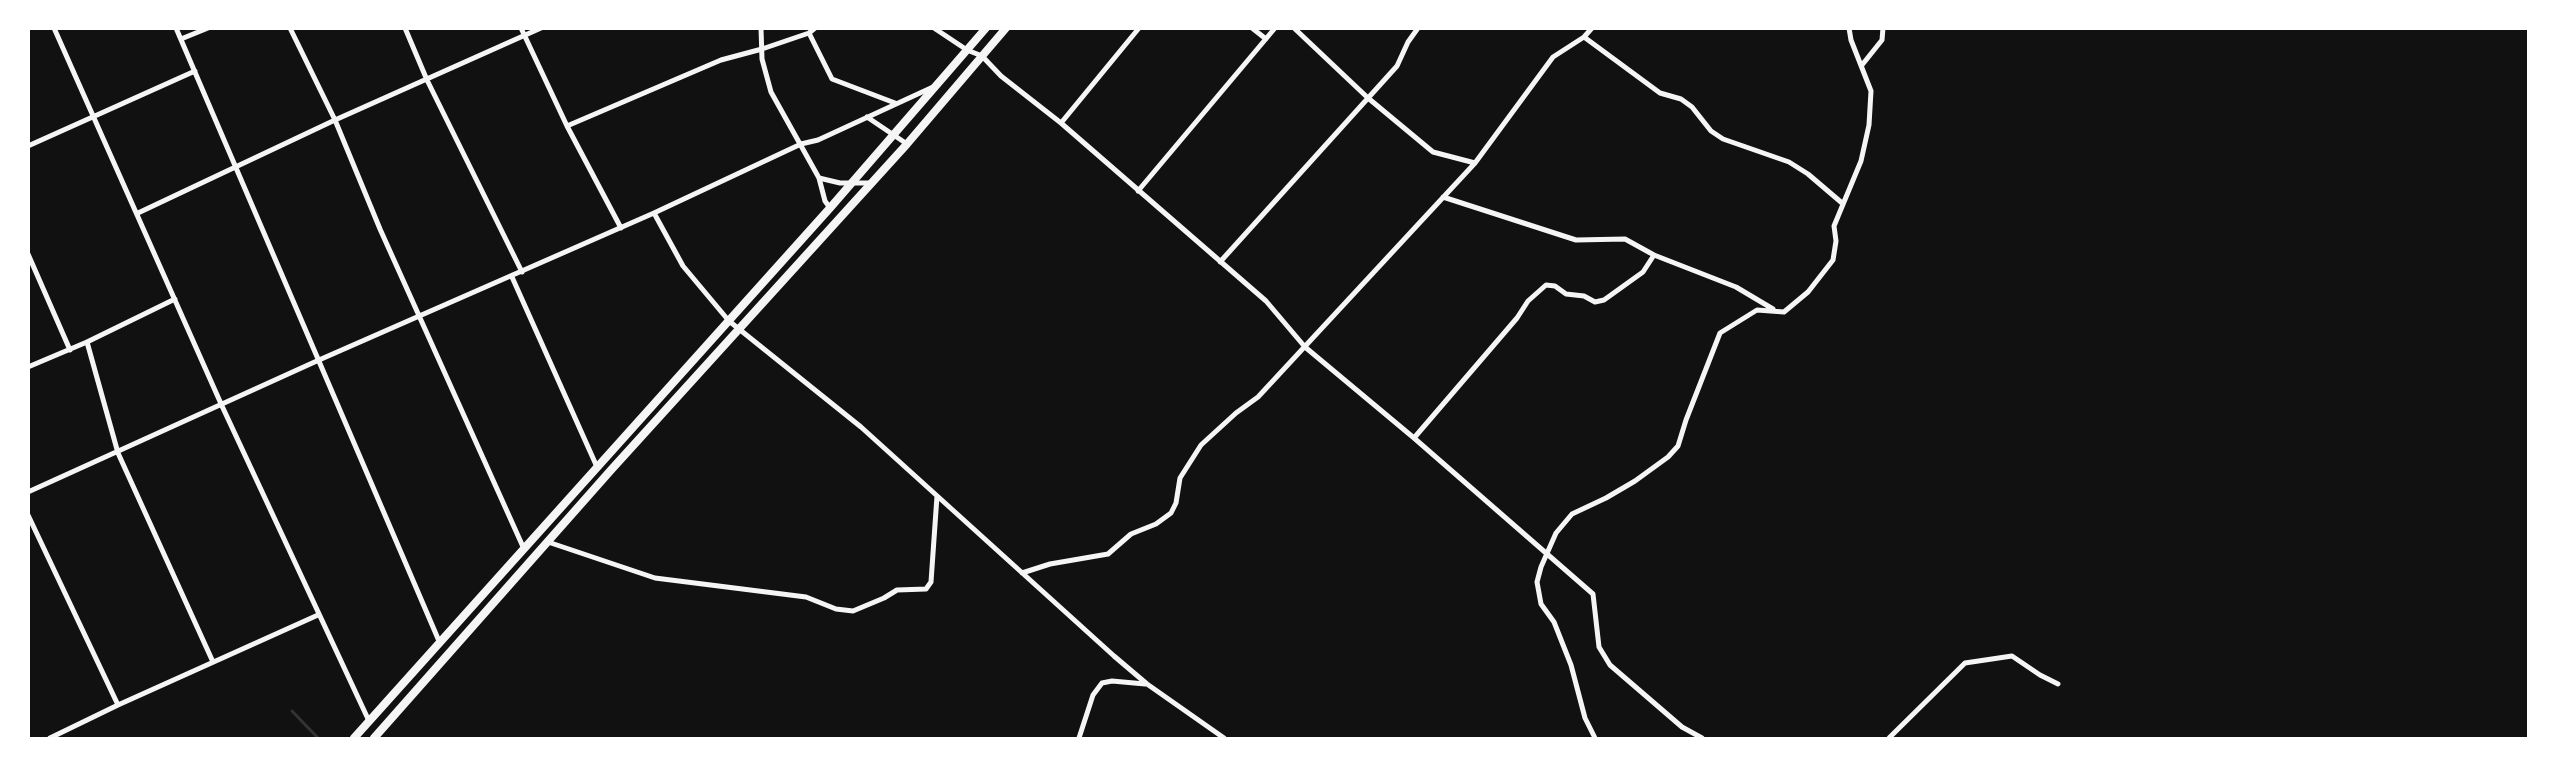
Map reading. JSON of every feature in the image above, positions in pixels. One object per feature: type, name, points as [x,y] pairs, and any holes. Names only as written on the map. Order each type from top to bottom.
[{"type":"main road","points":[[354,738],[830,208],[939,85],[986,28]]},
{"type":"main road","points":[[374,738],[739,328],[908,144],[1006,28]]},
{"type":"street","points":[[54,28],[222,406],[369,722]]},
{"type":"street","points":[[176,28],[439,641]]},
{"type":"street","points":[[181,39],[208,28]]},
{"type":"street","points":[[290,28],[335,120],[419,318],[524,549]]},
{"type":"street","points":[[405,28],[427,80],[522,272]]},
{"type":"street","points":[[520,28],[567,126],[621,228]]},
{"type":"street","points":[[138,213],[335,120],[541,28]]},
{"type":"street","points":[[761,28],[765,75],[771,92],[819,178],[825,201],[830,208]]},
{"type":"street","points":[[567,126],[721,60],[762,49],[809,33],[815,28]]},
{"type":"street","points":[[934,28],[967,50],[982,56],[1001,76],[1061,123],[1266,301],[1305,347],[1414,438],[1593,594],[1599,647],[1610,664],[1682,727],[1702,738]]},
{"type":"street","points":[[1061,123],[1139,28]]},
{"type":"street","points":[[1252,28],[1266,39]]},
{"type":"street","points":[[1138,191],[1275,28]]},
{"type":"street","points":[[1294,28],[1368,98],[1433,152],[1475,163]]},
{"type":"street","points":[[1220,262],[1397,66],[1418,28]]},
{"type":"street","points":[[1022,573],[1050,564],[1108,554],[1131,534],[1166,518],[1174,509],[1182,472],[1201,445],[1236,413],[1258,397],[1305,347],[1475,163],[1553,57],[1584,37],[1592,28]]},
{"type":"street","points":[[1595,738],[1585,718],[1571,665],[1558,633],[1541,604],[1536,582],[1546,554],[1556,533],[1572,514],[1635,481],[1668,457],[1678,446],[1720,333],[1748,313],[1757,310],[1784,312],[1808,292],[1833,260],[1836,241],[1834,226],[1861,161],[1869,124],[1871,92],[1851,40],[1849,28]]},
{"type":"street","points":[[1862,65],[1882,40],[1883,28]]},
{"type":"street","points":[[809,33],[832,80],[895,103]]},
{"type":"street","points":[[1584,37],[1653,89],[1681,99],[1692,108],[1711,131],[1723,139],[1789,162],[1808,174],[1842,203]]},
{"type":"street","points":[[28,146],[195,71]]},
{"type":"street","points":[[28,492],[222,406],[319,360],[621,228],[801,144],[818,140],[895,103],[939,85]]},
{"type":"street","points":[[867,117],[908,144]]},
{"type":"street","points":[[819,178],[850,184],[870,183]]},
{"type":"street","points":[[1443,197],[1576,240],[1625,239],[1654,255],[1736,286],[1776,310]]},
{"type":"street","points":[[654,213],[683,266],[729,321],[861,427],[1147,684],[1224,738]]},
{"type":"street","points":[[28,254],[70,350]]},
{"type":"street","points":[[1414,438],[1528,301],[1546,285],[1555,286],[1566,294],[1584,296],[1594,302],[1604,300],[1642,272],[1654,255]]},
{"type":"street","points":[[512,277],[597,466]]},
{"type":"street","points":[[28,367],[70,350],[175,299]]},
{"type":"street","points":[[87,342],[118,453],[213,663]]},
{"type":"street","points":[[548,542],[655,578],[806,597],[836,609],[853,611],[897,590],[926,589],[930,582],[937,496]]},
{"type":"street","points":[[28,515],[118,705]]},
{"type":"street","points":[[50,738],[318,615]]},
{"type":"street","points":[[1889,738],[1965,663],[2012,656],[2058,684]]},
{"type":"street","points":[[1079,738],[1093,695],[1102,683],[1112,681],[1147,684]]},
{"type":"waterway","points":[[292,711],[318,738]]}]
